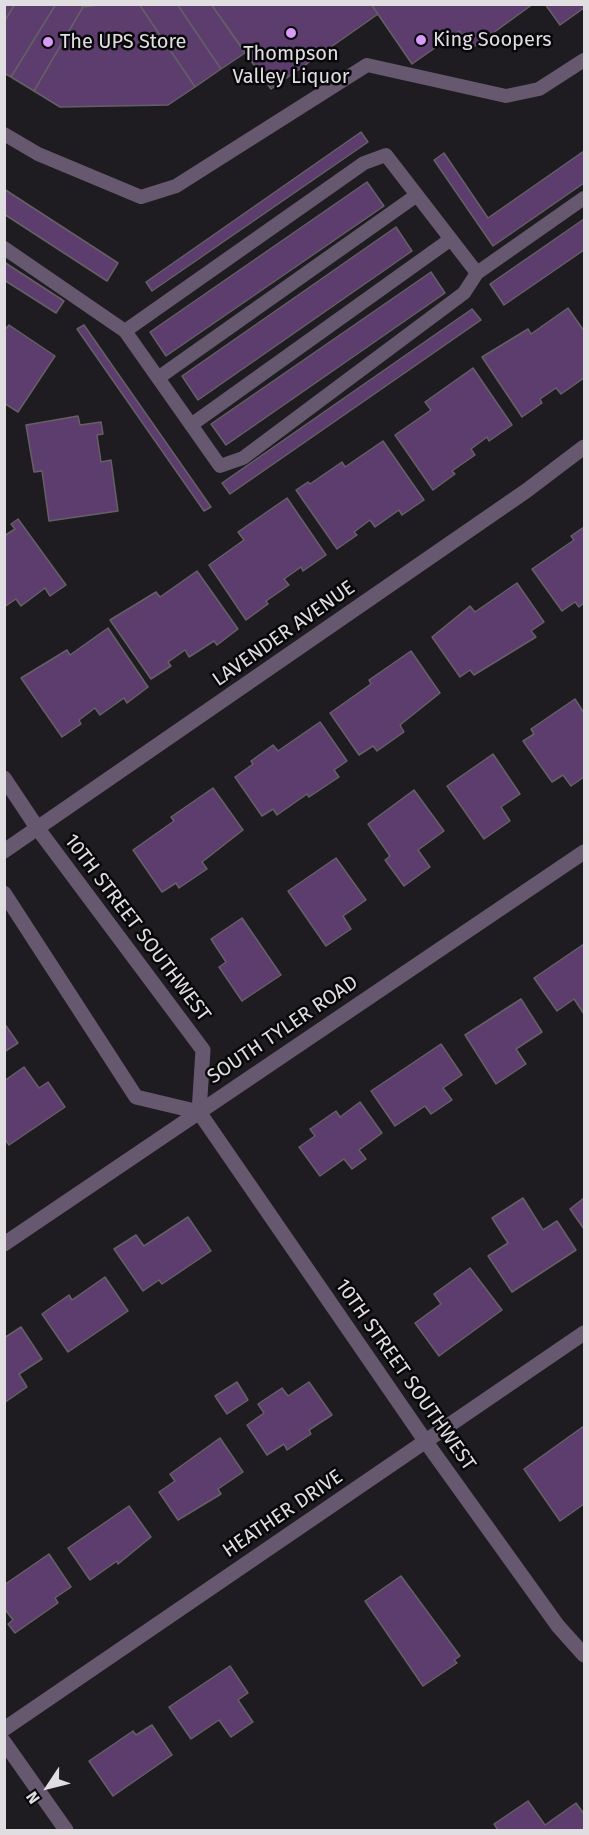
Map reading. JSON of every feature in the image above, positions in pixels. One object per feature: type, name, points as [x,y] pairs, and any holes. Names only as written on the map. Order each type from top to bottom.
[{"type":"street","name":"LAVENDER AVENUE","points":[[4,851],[517,498],[585,447]]},
{"type":"street","name":"10TH STREET SOUTHWEST","points":[[4,778],[38,829],[202,1050],[199,1112],[426,1442],[558,1626],[585,1655]]},
{"type":"street","name":"SOUTH TYLER ROAD","points":[[4,1244],[585,852]]},
{"type":"street","points":[[4,893],[136,1097],[199,1112]]},
{"type":"street","name":"HEATHER DRIVE","points":[[4,1729],[585,1333]]},
{"type":"street","points":[[4,1742],[66,1830]]},
{"type":"lane","points":[[4,134],[38,154],[141,197],[176,186],[367,65],[506,96],[538,90],[585,60]]},
{"type":"lane","points":[[125,331],[364,162],[386,155],[477,273]]},
{"type":"lane","points":[[158,378],[417,195]]},
{"type":"lane","points":[[4,248],[125,331],[220,466],[243,458],[464,293],[477,273],[585,198]]},
{"type":"lane","points":[[191,425],[451,239]]},
{"type":"building","points":[[4,4],[15,4],[4,22]]},
{"type":"building","points":[[15,4],[56,4],[11,77],[4,73],[4,22]]},
{"type":"building","name":"The UPS Store","points":[[56,4],[79,4],[83,7],[34,91],[11,77]]},
{"type":"building","points":[[139,4],[195,87],[168,105],[60,107],[34,91],[83,7]]},
{"type":"building","points":[[139,4],[177,4],[221,69],[195,87]]},
{"type":"building","points":[[177,4],[211,4],[245,53],[221,69]]},
{"type":"building","name":"Thompson Valley Liquor","points":[[211,4],[371,4],[378,14],[271,89]]},
{"type":"building","name":"King Soopers","points":[[371,4],[533,4],[471,49],[459,31],[412,64]]},
{"type":"building","name":"King Soopers","points":[[545,4],[584,4],[584,8],[560,25]]},
{"type":"building","points":[[361,132],[368,142],[152,291],[146,282]]},
{"type":"building","points":[[584,151],[584,183],[493,246],[434,160],[444,153],[488,218]]},
{"type":"building","points":[[367,182],[384,206],[166,356],[150,332]]},
{"type":"building","points":[[4,189],[118,263],[107,281],[4,214]]},
{"type":"building","points":[[584,219],[584,250],[504,305],[490,284]]},
{"type":"building","points":[[396,227],[412,251],[198,400],[182,376]]},
{"type":"building","points":[[4,262],[64,301],[56,313],[4,280]]},
{"type":"building","points":[[431,272],[445,293],[226,445],[211,424]]},
{"type":"building","points":[[568,308],[584,331],[584,378],[561,394],[556,388],[540,399],[542,403],[522,417],[482,357],[528,329],[531,334]]},
{"type":"building","points":[[472,309],[481,320],[230,494],[222,483]]},
{"type":"building","points":[[9,325],[55,356],[18,412],[4,403],[4,331]]},
{"type":"building","points":[[84,325],[211,507],[204,511],[77,329]]},
{"type":"building","points":[[473,368],[512,425],[489,441],[487,437],[471,449],[475,455],[452,471],[455,474],[433,490],[395,435],[431,410],[425,402]]},
{"type":"building","points":[[78,416],[80,425],[101,422],[103,434],[97,435],[101,462],[111,460],[118,511],[49,521],[42,471],[34,472],[26,425]]},
{"type":"building","points":[[383,441],[424,500],[402,515],[399,510],[375,527],[370,520],[354,532],[357,535],[337,549],[296,490],[308,482],[310,484],[342,462],[345,467]]},
{"type":"building","points":[[287,498],[326,555],[303,571],[301,567],[284,579],[289,585],[266,601],[268,604],[246,620],[209,565],[244,540],[238,532]]},
{"type":"building","points":[[18,519],[66,585],[50,596],[45,588],[21,606],[16,599],[4,607],[4,536],[15,529],[11,524]]},
{"type":"building","points":[[584,527],[584,603],[579,607],[575,602],[562,611],[532,569],[574,540],[571,536]]},
{"type":"building","points":[[197,571],[238,629],[217,645],[214,641],[189,657],[185,650],[168,662],[171,666],[151,679],[110,620],[156,592],[160,597]]},
{"type":"building","points":[[517,583],[544,622],[531,631],[536,637],[474,675],[470,670],[460,677],[432,637],[470,606],[475,612]]},
{"type":"building","points":[[108,628],[148,687],[127,703],[124,698],[100,715],[95,708],[79,720],[81,724],[62,737],[21,678],[67,650],[70,655]]},
{"type":"building","points":[[411,651],[440,693],[400,725],[404,732],[377,751],[373,746],[359,755],[330,713],[371,684],[369,680]]},
{"type":"building","points":[[575,699],[584,713],[584,777],[571,786],[563,775],[552,782],[523,741],[534,734],[531,729]]},
{"type":"building","points":[[320,722],[347,761],[334,770],[339,777],[309,797],[307,794],[277,815],[273,809],[262,816],[235,777],[253,764],[251,761],[273,745],[278,751]]},
{"type":"building","points":[[493,754],[520,794],[501,807],[510,821],[484,839],[447,786]]},
{"type":"building","points":[[213,788],[243,830],[202,862],[207,869],[179,888],[176,883],[162,892],[133,850],[174,821],[171,817]]},
{"type":"building","points":[[414,790],[444,831],[418,850],[430,867],[404,886],[385,860],[390,856],[368,824]]},
{"type":"building","points":[[336,858],[366,900],[343,916],[351,929],[326,946],[288,891]]},
{"type":"building","points":[[242,918],[281,975],[242,1001],[219,967],[226,962],[211,939]]},
{"type":"building","points":[[584,944],[584,1014],[574,999],[557,1011],[534,978]]},
{"type":"building","points":[[521,999],[542,1032],[516,1049],[526,1064],[496,1084],[465,1035]]},
{"type":"building","points":[[4,1023],[18,1043],[4,1052]]},
{"type":"building","points":[[441,1044],[462,1075],[443,1088],[452,1100],[431,1114],[425,1106],[395,1126],[371,1091]]},
{"type":"building","points":[[24,1067],[39,1088],[48,1082],[65,1107],[9,1145],[4,1138],[4,1081]]},
{"type":"building","points":[[360,1102],[382,1133],[359,1150],[366,1159],[352,1169],[344,1159],[320,1176],[299,1147],[315,1136],[310,1129],[336,1111],[340,1117]]},
{"type":"building","points":[[523,1198],[543,1230],[557,1221],[576,1250],[512,1292],[488,1256],[508,1243],[492,1218]]},
{"type":"building","points":[[584,1198],[584,1229],[570,1209]]},
{"type":"building","points":[[188,1217],[211,1251],[162,1284],[159,1280],[143,1291],[114,1249],[136,1235],[144,1246]]},
{"type":"building","points":[[470,1268],[502,1310],[439,1356],[415,1323],[441,1304],[434,1294]]},
{"type":"building","points":[[105,1277],[128,1311],[68,1352],[42,1314],[69,1295],[72,1300]]},
{"type":"building","points":[[21,1327],[42,1359],[19,1374],[27,1387],[4,1403],[4,1338]]},
{"type":"building","points":[[237,1382],[248,1400],[227,1414],[215,1396]]},
{"type":"building","points":[[309,1382],[332,1415],[309,1430],[311,1434],[287,1450],[284,1444],[267,1455],[247,1425],[264,1413],[258,1404],[282,1388],[288,1396]]},
{"type":"building","points":[[584,1426],[584,1504],[560,1521],[524,1469]]},
{"type":"building","points":[[220,1438],[243,1472],[218,1489],[221,1494],[178,1520],[159,1492],[175,1481],[170,1474]]},
{"type":"building","points":[[129,1506],[151,1537],[118,1564],[117,1561],[90,1580],[68,1548]]},
{"type":"building","points":[[49,1554],[71,1587],[55,1598],[58,1603],[15,1633],[8,1624],[13,1620],[4,1608],[4,1585]]},
{"type":"building","points":[[401,1576],[460,1656],[454,1660],[457,1663],[423,1686],[365,1601]]},
{"type":"building","points":[[230,1666],[248,1693],[238,1700],[253,1722],[231,1737],[219,1720],[191,1739],[169,1707]]},
{"type":"building","points":[[152,1725],[172,1755],[113,1796],[89,1761],[133,1731],[136,1735]]},
{"type":"building","points":[[528,1801],[545,1825],[576,1803],[584,1814],[584,1830],[498,1830],[494,1824]]},
{"type":"place","name":"Thompson Valley Liquor","points":[[291,33]]},
{"type":"place","name":"King Soopers","points":[[421,40]]},
{"type":"place","name":"The UPS Store","points":[[48,42]]}]
